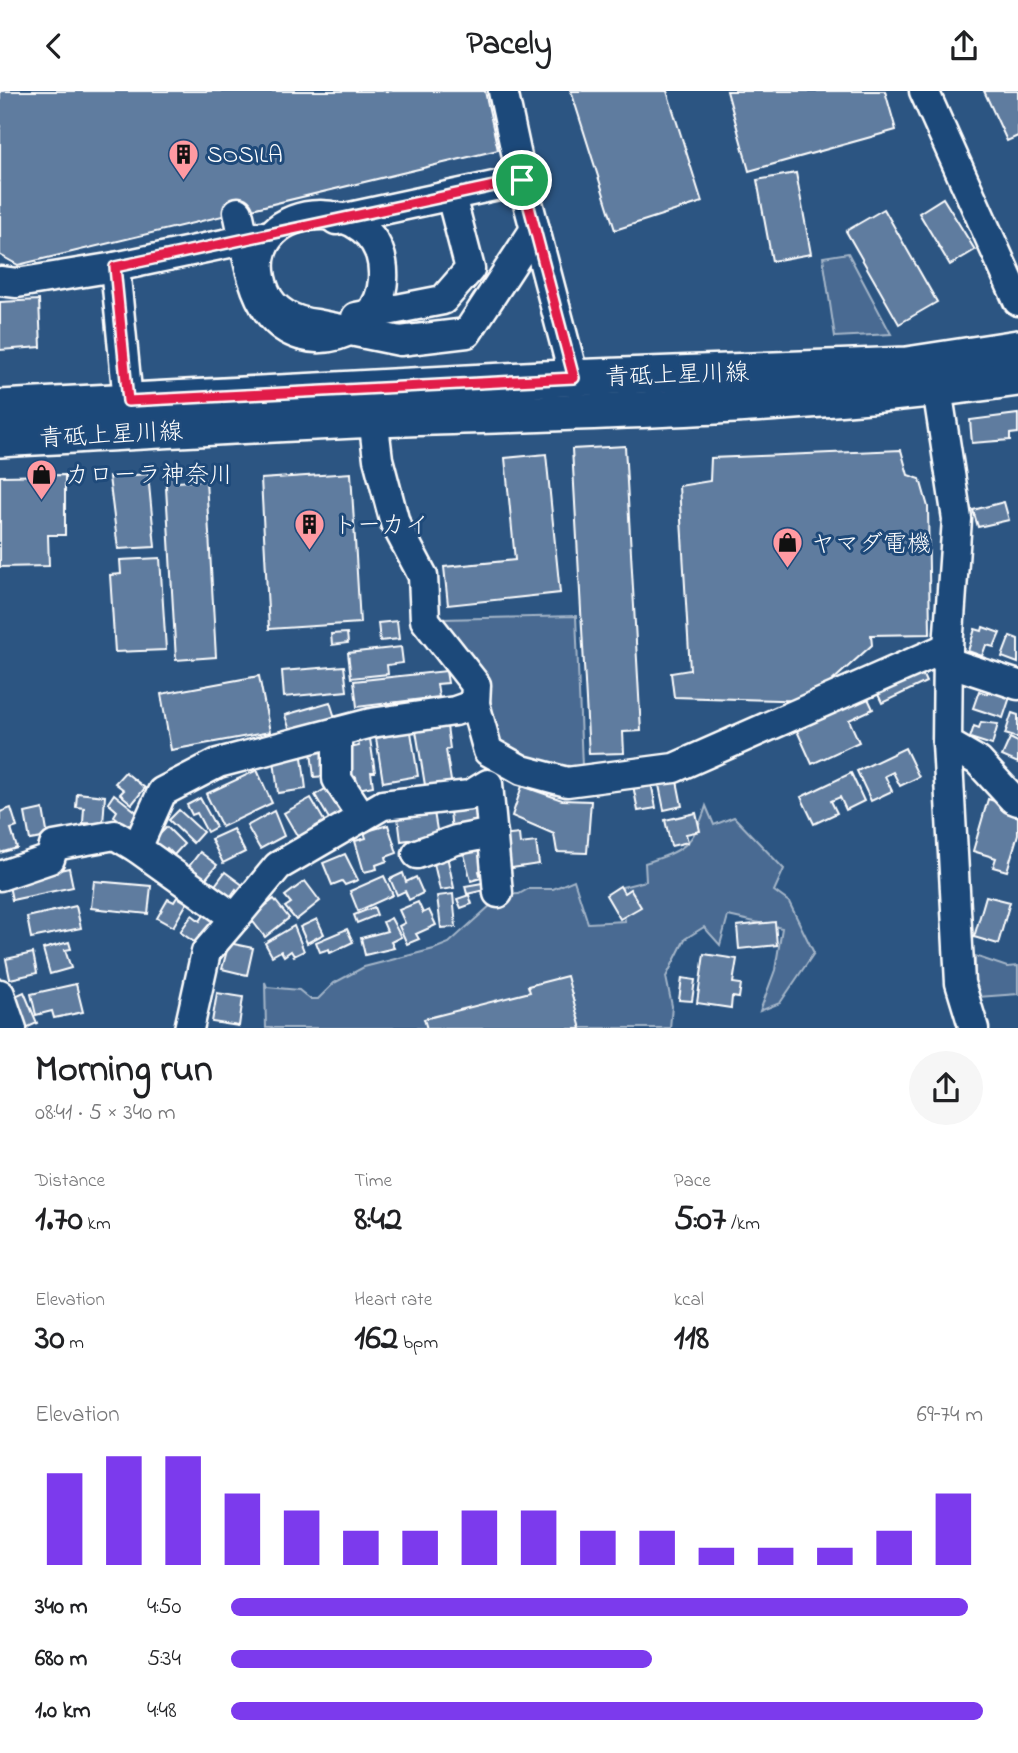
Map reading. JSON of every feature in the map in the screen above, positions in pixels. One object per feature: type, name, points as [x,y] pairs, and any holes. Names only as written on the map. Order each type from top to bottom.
[{"type":"main road","name":"青砥上星川線","points":[[0,408],[128,401],[372,404],[591,412],[936,376],[1018,348]]},
{"type":"main road","name":"青砥上星川線","points":[[0,439],[372,404],[574,378],[1018,378]]},
{"type":"street","points":[[503,91],[522,180],[574,378]]},
{"type":"street","points":[[924,91],[1018,301]]},
{"type":"street","points":[[0,281],[17,283],[115,267],[522,180]]},
{"type":"street","points":[[316,324],[443,300],[470,269],[451,196]]},
{"type":"street","points":[[238,212],[255,282],[264,306],[280,325],[309,339],[342,335],[365,320],[374,308],[383,275],[379,254],[372,241],[352,222],[325,214],[297,218],[271,237],[257,266],[267,295],[279,310],[292,319],[316,324],[400,341],[467,333],[535,229]]},
{"type":"street","points":[[115,267],[128,401]]},
{"type":"street","points":[[936,376],[957,520],[948,654],[947,743],[959,970],[974,1028]]},
{"type":"street","points":[[372,404],[378,459],[395,523],[423,576],[425,620],[476,684],[475,704],[488,751],[488,784],[498,893]]},
{"type":"street","points":[[488,751],[522,770],[567,782],[674,768],[948,654],[1018,685]]},
{"type":"street","points":[[137,848],[162,792],[218,763],[371,723],[455,711],[475,704]]},
{"type":"street","points":[[337,732],[337,779],[362,817]]},
{"type":"street","points":[[947,743],[978,761],[1013,799],[1018,801]]},
{"type":"street","points":[[189,1028],[206,952],[278,866],[383,805],[470,795],[488,784]]},
{"type":"street","points":[[417,854],[456,840],[493,833]]},
{"type":"street","points":[[0,876],[50,859],[54,846],[115,835],[235,918]]},
{"type":"street","points":[[0,995],[12,1028]]},
{"type":"shaded area","points":[[848,253],[891,334],[835,337],[823,257]]},
{"type":"shaded area","points":[[576,616],[582,767],[526,762],[498,749],[486,700],[489,685],[442,619]]},
{"type":"shaded area","points":[[706,806],[714,825],[734,817],[784,869],[774,891],[789,902],[814,953],[780,1003],[760,1011],[775,970],[782,928],[728,916],[720,945],[704,927],[685,939],[666,977],[672,1006],[670,1028],[266,1028],[265,982],[267,987],[299,990],[310,999],[318,999],[334,983],[364,967],[449,943],[502,895],[519,894],[528,889],[553,889],[574,880],[588,923],[625,921],[622,887],[646,881],[645,863],[669,855],[685,845],[697,830]]},
{"type":"shaded area","points":[[975,956],[1007,967],[1018,966],[1018,994],[978,997],[975,990]]},
{"type":"building","name":"SOSILA","points":[[0,91],[485,91],[498,150],[18,265],[0,255]]},
{"type":"building","points":[[571,91],[667,91],[702,202],[615,230]]},
{"type":"building","points":[[727,91],[885,91],[896,130],[749,171]]},
{"type":"building","points":[[984,91],[1018,91],[1018,136],[1007,141]]},
{"type":"building","points":[[796,173],[811,254],[772,261],[757,180]]},
{"type":"building","points":[[943,198],[975,250],[950,265],[919,213]]},
{"type":"building","points":[[884,209],[937,302],[899,324],[846,231]]},
{"type":"building","points":[[39,300],[41,347],[0,350],[0,302]]},
{"type":"building","points":[[1018,414],[1018,433],[1010,434],[1010,440],[972,443],[970,420]]},
{"type":"building","points":[[625,446],[641,731],[623,732],[624,753],[589,754],[572,449]]},
{"type":"building","points":[[901,450],[908,475],[920,479],[928,507],[930,634],[871,635],[872,645],[810,701],[674,697],[671,673],[690,670],[679,486],[710,481],[711,458]]},
{"type":"building","points":[[546,454],[560,593],[448,605],[444,567],[515,560],[505,458]]},
{"type":"building","points":[[176,469],[177,482],[206,480],[216,657],[176,660],[165,470]]},
{"type":"building","name":"トーカイ","points":[[351,473],[360,623],[269,629],[261,479]]},
{"type":"building","points":[[148,474],[155,547],[118,549],[109,477]]},
{"type":"building","points":[[65,475],[65,535],[48,535],[49,566],[0,567],[0,476]]},
{"type":"building","points":[[1004,502],[1009,520],[978,527],[973,510]]},
{"type":"building","points":[[160,558],[166,650],[115,652],[110,575],[121,574],[120,560]]},
{"type":"building","points":[[397,621],[399,639],[380,641],[378,623]]},
{"type":"building","points":[[983,627],[1000,633],[994,647],[986,645],[982,656],[968,651],[975,629],[982,631]]},
{"type":"building","points":[[347,633],[348,643],[332,645],[331,634]]},
{"type":"building","points":[[1010,636],[1018,639],[1018,663],[1002,657]]},
{"type":"building","points":[[401,647],[403,663],[387,665],[388,674],[351,678],[348,653]]},
{"type":"building","points":[[918,665],[926,682],[882,703],[874,686]]},
{"type":"building","points":[[344,666],[347,691],[284,697],[282,671]]},
{"type":"building","points":[[446,671],[448,683],[437,684],[439,697],[357,707],[354,681]]},
{"type":"building","points":[[259,676],[270,732],[171,750],[161,694]]},
{"type":"building","points":[[989,687],[1011,694],[1003,718],[973,708],[979,691],[987,694]]},
{"type":"building","points":[[864,690],[873,709],[849,720],[859,742],[812,764],[793,722]]},
{"type":"building","points":[[330,702],[336,721],[291,734],[285,715]]},
{"type":"building","points":[[1012,713],[1018,715],[1018,738],[1005,734]]},
{"type":"building","points":[[981,722],[998,724],[992,745],[970,738],[974,726],[979,728]]},
{"type":"building","points":[[447,726],[450,749],[446,750],[452,787],[426,791],[416,731]]},
{"type":"building","points":[[411,732],[418,776],[383,782],[376,738]]},
{"type":"building","points":[[1010,738],[1018,742],[1018,763],[1002,756]]},
{"type":"building","points":[[370,739],[375,772],[371,772],[373,786],[358,789],[356,777],[350,778],[345,749],[359,746],[358,741]]},
{"type":"building","points":[[905,748],[919,777],[900,786],[893,772],[885,776],[892,791],[871,801],[857,771]]},
{"type":"building","points":[[327,750],[326,776],[314,777],[311,752]]},
{"type":"building","points":[[302,757],[306,789],[278,793],[274,760]]},
{"type":"building","points":[[257,770],[272,803],[222,827],[206,794]]},
{"type":"building","points":[[125,772],[145,788],[132,804],[120,794],[124,790],[115,783]]},
{"type":"building","points":[[851,773],[864,801],[846,810],[840,797],[831,801],[837,813],[814,824],[801,797]]},
{"type":"building","points":[[676,776],[682,806],[664,810],[658,780]]},
{"type":"building","points":[[650,777],[656,808],[638,811],[632,780]]},
{"type":"building","points":[[332,785],[345,814],[331,822],[315,795]]},
{"type":"building","points":[[522,786],[562,800],[591,801],[587,853],[557,852],[554,834],[512,816]]},
{"type":"building","points":[[77,793],[105,796],[103,824],[83,823],[84,808],[76,807]]},
{"type":"building","points":[[114,794],[139,814],[129,828],[114,816],[117,811],[108,803]]},
{"type":"building","points":[[200,798],[216,827],[207,832],[197,813],[192,815],[187,805]]},
{"type":"building","points":[[311,798],[326,824],[299,839],[284,813]]},
{"type":"building","points":[[988,799],[1011,806],[1018,814],[1018,834],[1007,871],[993,867],[996,858],[973,851]]},
{"type":"building","points":[[478,803],[480,812],[476,814],[479,825],[452,831],[450,811]]},
{"type":"building","points":[[11,808],[17,827],[11,829],[17,848],[0,853],[0,812]]},
{"type":"building","points":[[43,809],[48,837],[30,840],[25,813]]},
{"type":"building","points":[[179,810],[203,832],[193,843],[169,820]]},
{"type":"building","points":[[274,811],[284,836],[260,849],[247,826]]},
{"type":"building","points":[[434,812],[438,836],[401,841],[398,817]]},
{"type":"building","points":[[696,813],[700,831],[686,834],[688,842],[671,846],[665,820]]},
{"type":"building","points":[[388,825],[397,853],[376,865],[377,869],[364,872],[355,841],[366,838],[364,832]]},
{"type":"building","points":[[167,827],[184,844],[174,855],[167,848],[164,851],[153,841]]},
{"type":"building","points":[[233,829],[245,852],[223,863],[211,839]]},
{"type":"building","points":[[519,834],[520,844],[536,842],[539,864],[505,869],[500,836]]},
{"type":"building","points":[[479,850],[484,869],[479,871],[481,878],[471,881],[464,854]]},
{"type":"building","points":[[200,852],[217,865],[203,882],[187,869]]},
{"type":"building","points":[[345,854],[358,880],[345,885],[342,881],[332,885],[323,863]]},
{"type":"building","points":[[447,856],[454,888],[440,890],[433,859]]},
{"type":"building","points":[[69,868],[73,887],[12,900],[8,881]]},
{"type":"building","points":[[225,872],[248,889],[243,895],[236,889],[228,900],[213,888]]},
{"type":"building","points":[[403,873],[406,882],[416,877],[423,893],[409,900],[405,891],[397,895],[390,879]]},
{"type":"building","points":[[384,876],[393,895],[358,911],[350,891]]},
{"type":"building","points":[[94,881],[151,886],[148,914],[91,908]]},
{"type":"building","points":[[305,881],[320,901],[296,920],[285,907],[291,903],[285,896]]},
{"type":"building","points":[[488,882],[489,889],[467,894],[465,886]]},
{"type":"building","points":[[620,886],[624,893],[630,889],[641,907],[620,919],[606,895]]},
{"type":"building","points":[[453,894],[456,927],[441,928],[437,896]]},
{"type":"building","points":[[469,895],[472,904],[461,908],[457,899]]},
{"type":"building","points":[[986,896],[1010,902],[998,944],[974,937]]},
{"type":"building","points":[[177,897],[187,903],[173,927],[157,918],[168,899],[174,902]]},
{"type":"building","points":[[274,899],[289,918],[265,937],[250,918]]},
{"type":"building","points":[[418,902],[423,913],[429,910],[436,925],[416,934],[419,939],[407,944],[399,926],[405,923],[399,910]]},
{"type":"building","points":[[76,906],[81,928],[31,938],[27,917]]},
{"type":"building","points":[[374,907],[377,915],[357,923],[354,915]]},
{"type":"building","points":[[192,915],[200,921],[204,915],[213,920],[197,944],[180,932]]},
{"type":"building","points":[[391,918],[401,937],[391,942],[394,948],[365,955],[361,938],[387,931],[383,922]]},
{"type":"building","points":[[317,919],[324,934],[307,943],[300,927]]},
{"type":"building","points":[[775,922],[777,945],[739,949],[737,926]]},
{"type":"building","points":[[294,926],[304,951],[294,956],[291,951],[284,956],[281,951],[272,956],[265,943]]},
{"type":"building","points":[[347,929],[353,942],[330,953],[329,949],[320,952],[316,942]]},
{"type":"building","points":[[69,942],[71,949],[65,950],[71,968],[50,974],[43,949]]},
{"type":"building","points":[[229,943],[253,948],[247,975],[222,969]]},
{"type":"building","points":[[33,953],[37,973],[10,979],[6,959]]},
{"type":"building","points":[[704,954],[737,959],[733,983],[741,984],[739,998],[732,997],[731,1008],[697,1003]]},
{"type":"building","points":[[567,976],[581,1028],[427,1028],[424,1019],[530,992],[528,986]]},
{"type":"building","points":[[682,978],[695,980],[692,1001],[679,1000]]},
{"type":"building","points":[[76,984],[83,1012],[54,1018],[52,1011],[36,1015],[31,994]]},
{"type":"building","points":[[24,992],[37,1023],[26,1028],[13,997]]},
{"type":"building","points":[[217,993],[243,997],[239,1026],[212,1022]]},
{"type":"place","name":"SOSILA","points":[[184,181]]},
{"type":"place","name":"カローラ神奈川","points":[[42,501]]},
{"type":"place","name":"トーカイ","points":[[310,551]]},
{"type":"place","name":"ヤマダ電機","points":[[788,570]]},
{"type":"route","points":[[522,180],[574,378],[128,401],[115,267],[522,180]]}]
